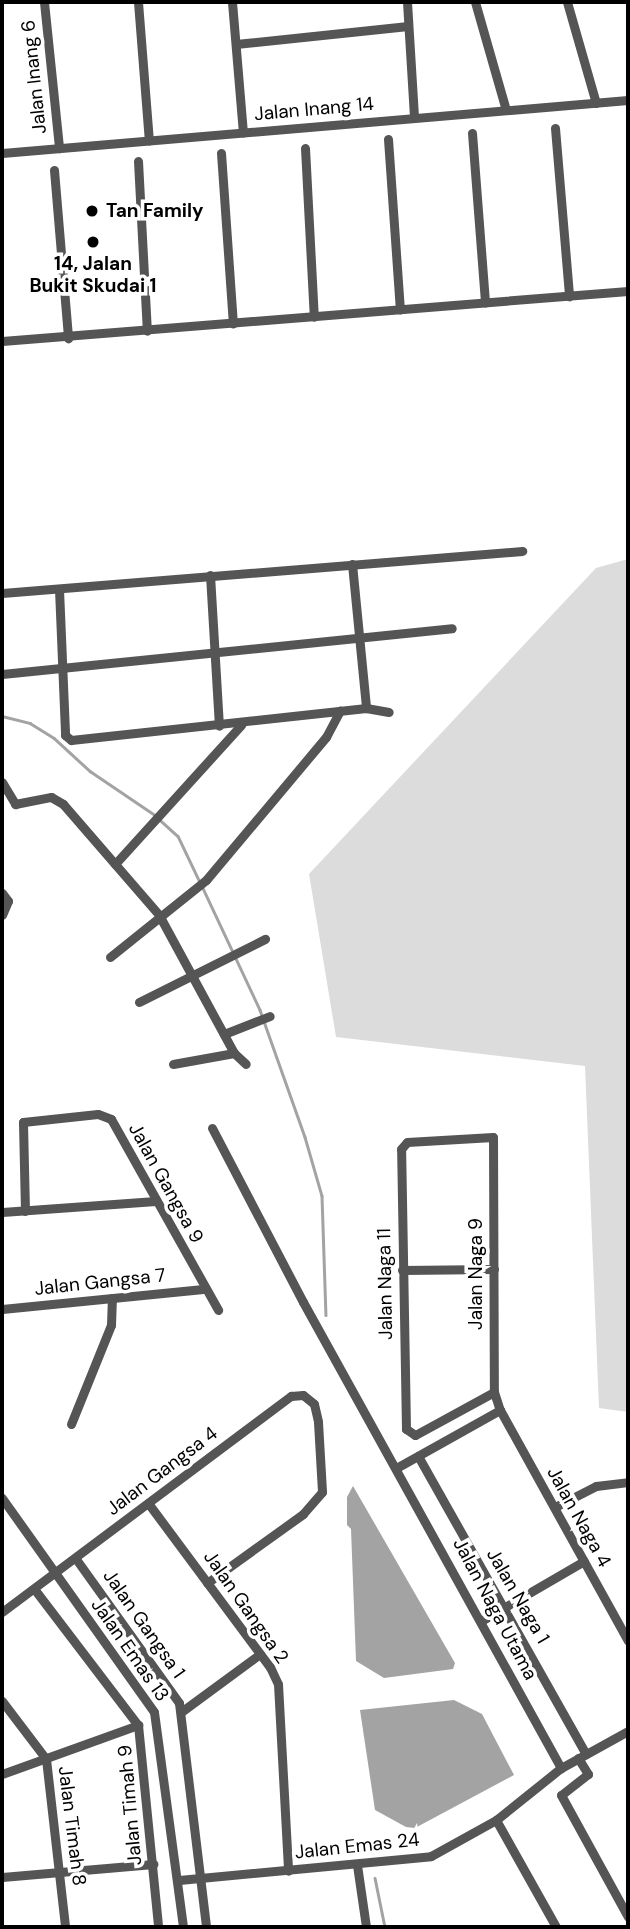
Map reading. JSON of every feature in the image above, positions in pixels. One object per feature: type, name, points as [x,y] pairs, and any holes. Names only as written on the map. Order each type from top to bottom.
[{"type":"street","name":"Jalan Inang 6","points":[[44,2],[59,148]]},
{"type":"street","points":[[138,2],[149,141]]},
{"type":"street","points":[[232,2],[243,133]]},
{"type":"street","points":[[407,2],[414,118]]},
{"type":"street","points":[[475,2],[506,110]]},
{"type":"street","points":[[567,2],[596,103]]},
{"type":"street","points":[[236,44],[408,26]]},
{"type":"street","name":"Jalan Inang 14","points":[[2,153],[628,100]]},
{"type":"street","points":[[555,128],[569,296]]},
{"type":"street","points":[[472,134],[485,303]]},
{"type":"street","points":[[388,139],[400,310]]},
{"type":"street","points":[[305,148],[314,317]]},
{"type":"street","points":[[221,153],[233,324]]},
{"type":"street","points":[[138,161],[147,331]]},
{"type":"street","points":[[54,170],[68,338]]},
{"type":"street","points":[[2,341],[68,338],[628,291]]},
{"type":"street","points":[[2,593],[522,551]]},
{"type":"street","points":[[352,564],[366,708]]},
{"type":"street","points":[[210,575],[212,651],[219,726]]},
{"type":"street","points":[[59,589],[65,666],[65,735],[71,740],[242,725],[366,708],[389,712]]},
{"type":"street","points":[[2,674],[452,628]]},
{"type":"street","points":[[110,957],[159,915],[206,880],[326,737],[340,711]]},
{"type":"street","points":[[115,864],[242,725]]},
{"type":"street","points":[[2,782],[15,804],[51,797],[63,804],[115,864],[159,915],[195,976],[234,1053],[246,1064]]},
{"type":"street","points":[[2,915],[4,894]]},
{"type":"street","points":[[139,1002],[265,939]]},
{"type":"street","points":[[224,1034],[264,1018]]},
{"type":"street","points":[[173,1064],[234,1053]]},
{"type":"street","name":"Jalan Gangsa 9","points":[[25,1211],[23,1122],[84,1115],[111,1119],[203,1289],[218,1310]]},
{"type":"street","name":"Jalan Naga Utama","points":[[212,1128],[303,1302],[398,1467],[561,1768]]},
{"type":"street","name":"Jalan Naga 9","points":[[402,1145],[493,1137],[494,1392],[500,1410]]},
{"type":"street","name":"Jalan Naga 11","points":[[402,1145],[404,1422],[415,1435],[494,1392]]},
{"type":"street","points":[[2,1212],[156,1201]]},
{"type":"street","points":[[402,1270],[494,1269]]},
{"type":"street","name":"Jalan Gangsa 7","points":[[2,1309],[203,1289]]},
{"type":"street","points":[[71,1424],[111,1325],[112,1298]]},
{"type":"street","name":"Jalan Gangsa 4","points":[[2,1612],[291,1396],[303,1395],[314,1404],[321,1492],[303,1514],[207,1583]]},
{"type":"street","points":[[398,1467],[500,1410]]},
{"type":"street","name":"Jalan Naga 4","points":[[500,1410],[628,1641]]},
{"type":"street","name":"Jalan Naga 1","points":[[418,1456],[504,1606],[582,1756]]},
{"type":"street","points":[[555,1507],[596,1486],[628,1482]]},
{"type":"street","name":"Jalan Emas 13","points":[[2,1498],[154,1712],[183,1927]]},
{"type":"street","name":"Jalan Gangsa 2","points":[[148,1503],[260,1654],[278,1684],[288,1871]]},
{"type":"street","name":"Jalan Gangsa 1","points":[[76,1559],[181,1712],[206,1927]]},
{"type":"street","points":[[481,1621],[584,1561]]},
{"type":"street","name":"Jalan Timah 9","points":[[34,1590],[138,1726],[158,1927]]},
{"type":"street","points":[[181,1712],[260,1654]]},
{"type":"street","name":"Jalan Timah 8","points":[[2,1702],[46,1759],[62,1874],[65,1927]]},
{"type":"street","points":[[2,1774],[138,1726]]},
{"type":"street","name":"Jalan Emas 24","points":[[178,1880],[431,1856],[496,1820],[561,1768],[628,1731]]},
{"type":"street","points":[[582,1756],[589,1774],[563,1789],[561,1795],[628,1917]]},
{"type":"street","points":[[496,1820],[556,1927]]},
{"type":"street","points":[[2,1877],[62,1874],[153,1864]]},
{"type":"street","points":[[357,1865],[366,1927]]},
{"type":"shaded area","points":[[628,559],[628,1412],[599,1408],[585,1066],[336,1037],[309,874],[596,568]]},
{"type":"shaded area","points":[[353,1486],[455,1663],[453,1669],[384,1678],[356,1661],[351,1529],[347,1525],[347,1497]]},
{"type":"shaded area","points":[[454,1700],[482,1714],[514,1775],[415,1828],[406,1827],[375,1810],[360,1710]]},
{"type":"waterway","points":[[2,716],[30,723],[54,738],[90,771],[155,815]]},
{"type":"waterway","points":[[160,820],[178,836],[199,880]]},
{"type":"waterway","points":[[202,886],[260,1010],[305,1137],[322,1196],[326,1315]]},
{"type":"waterway","points":[[375,1878],[385,1927]]},
{"type":"place","name":"Tan Family","points":[[92,211]]},
{"type":"place","name":"14, Jalan Bukit Skudai 1","points":[[93,242]]}]
